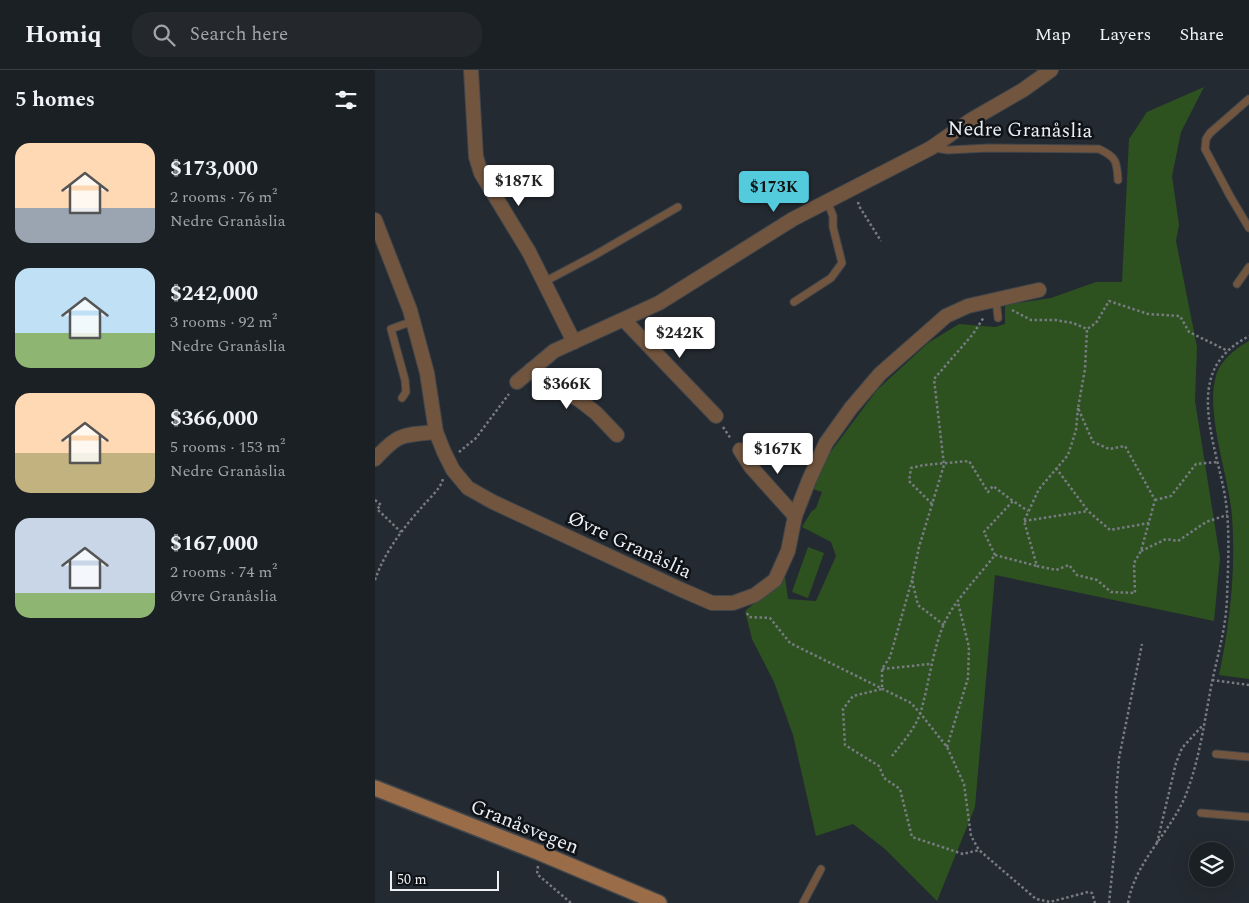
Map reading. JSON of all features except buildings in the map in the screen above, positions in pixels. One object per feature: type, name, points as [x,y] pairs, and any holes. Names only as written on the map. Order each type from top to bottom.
[{"type":"street","points":[[471,70],[475,157],[481,173],[524,244],[574,342]]},
{"type":"street","name":"Nedre Granåslia","points":[[517,382],[554,351],[624,320],[659,302],[785,223],[931,148],[971,120],[1023,90],[1051,70]]},
{"type":"street","name":"Øvre Granåslia","points":[[375,220],[399,279],[413,322],[427,373],[436,432],[448,461],[468,488],[493,502],[712,602],[738,602],[755,595],[775,580],[788,551],[795,516],[826,443],[851,408],[880,374],[946,316],[968,306],[1039,290]]},
{"type":"street","points":[[624,320],[716,416]]},
{"type":"street","points":[[531,370],[550,385],[577,399],[596,413],[617,435]]},
{"type":"street","points":[[375,459],[390,443],[404,435],[436,432]]},
{"type":"street","points":[[739,450],[751,467],[795,516]]},
{"type":"street","name":"Granåsvegen","points":[[375,788],[538,852],[659,903]]},
{"type":"lane","points":[[1249,99],[1210,133],[1206,139],[1205,149],[1249,228]]},
{"type":"lane","name":"Nedre Granåslia","points":[[931,148],[949,150],[988,148],[1099,149],[1111,155],[1117,164],[1118,180]]},
{"type":"lane","points":[[794,302],[831,278],[843,263],[833,227],[833,216],[827,201]]},
{"type":"lane","points":[[544,282],[678,208]]},
{"type":"lane","points":[[1237,284],[1249,267]]},
{"type":"lane","points":[[997,299],[998,318]]},
{"type":"lane","points":[[402,398],[406,392],[405,380],[391,329],[413,322]]},
{"type":"lane","points":[[1216,754],[1249,757]]},
{"type":"lane","points":[[1201,813],[1249,817]]},
{"type":"lane","points":[[803,903],[821,869]]},
{"type":"path","points":[[859,206],[881,241]]},
{"type":"path","points":[[882,689],[882,669],[890,657],[912,580],[919,547],[944,464],[934,378],[973,334],[997,299],[1031,320],[1055,320],[1073,323],[1087,329]]},
{"type":"path","points":[[1087,329],[1096,324],[1109,301],[1148,314],[1180,316],[1189,332],[1228,351]]},
{"type":"path","points":[[1037,566],[1023,521],[1039,489],[1069,455],[1076,430],[1085,369],[1087,329]]},
{"type":"path","points":[[1128,903],[1135,878],[1156,847],[1184,798],[1199,752],[1203,725],[1226,622],[1228,559],[1227,515],[1210,422],[1209,394],[1213,373],[1220,360],[1228,351],[1249,336]]},
{"type":"path","points":[[375,580],[401,532],[441,486],[448,461],[476,438],[517,382]]},
{"type":"path","points":[[1013,501],[984,532],[995,555],[1056,570],[1069,565],[1077,575],[1097,580],[1111,592],[1135,593],[1134,563],[1141,551],[1155,500],[1125,446],[1109,449],[1093,442],[1078,408]]},
{"type":"path","points":[[716,416],[739,450]]},
{"type":"path","points":[[932,504],[909,481],[911,468],[969,461],[988,492],[993,486],[1029,511]]},
{"type":"path","points":[[1155,500],[1171,496],[1196,464],[1218,462]]},
{"type":"path","points":[[1056,468],[1088,511],[1110,530],[1149,523]]},
{"type":"path","points":[[375,500],[381,505],[377,509],[401,532]]},
{"type":"path","points":[[1023,521],[1088,511]]},
{"type":"path","points":[[1141,551],[1166,539],[1178,541],[1206,522],[1227,515]]},
{"type":"path","points":[[892,756],[907,737],[920,713],[931,664],[943,625],[995,555]]},
{"type":"path","points":[[912,580],[918,605],[943,625]]},
{"type":"path","points":[[738,602],[749,616],[770,618],[790,643],[911,703],[947,747],[964,784],[971,836],[979,850],[1036,899],[1050,902],[1088,892],[1092,893],[1095,903]]},
{"type":"path","points":[[947,747],[968,678],[969,647],[958,603]]},
{"type":"path","points":[[1109,903],[1117,826],[1116,795],[1119,758],[1142,644]]},
{"type":"path","points":[[882,669],[931,664]]},
{"type":"path","points":[[1213,680],[1249,685]]},
{"type":"path","points":[[882,689],[853,696],[843,709],[845,745],[879,766],[884,778],[900,789],[911,837],[963,854],[979,850]]},
{"type":"path","points":[[1156,847],[1176,763],[1182,748],[1203,725]]},
{"type":"path","points":[[538,862],[537,874],[571,903]]},
{"type":"green space","points":[[1204,87],[1181,132],[1172,176],[1179,225],[1176,241],[1197,347],[1195,401],[1220,558],[1214,621],[995,575],[975,807],[937,901],[885,849],[853,824],[816,836],[793,735],[774,682],[752,639],[745,611],[785,577],[788,599],[816,601],[836,556],[831,542],[802,527],[811,512],[816,508],[822,492],[813,489],[829,454],[877,390],[928,343],[959,324],[995,327],[1005,324],[1005,305],[1051,298],[1096,282],[1122,282],[1129,139],[1147,112]]},
{"type":"green space","points":[[1249,341],[1249,679],[1219,675],[1231,596],[1233,536],[1230,500],[1215,426],[1213,391],[1216,376],[1221,365],[1234,351]]},
{"type":"green space","points":[[808,547],[824,553],[808,598],[792,592]]}]
